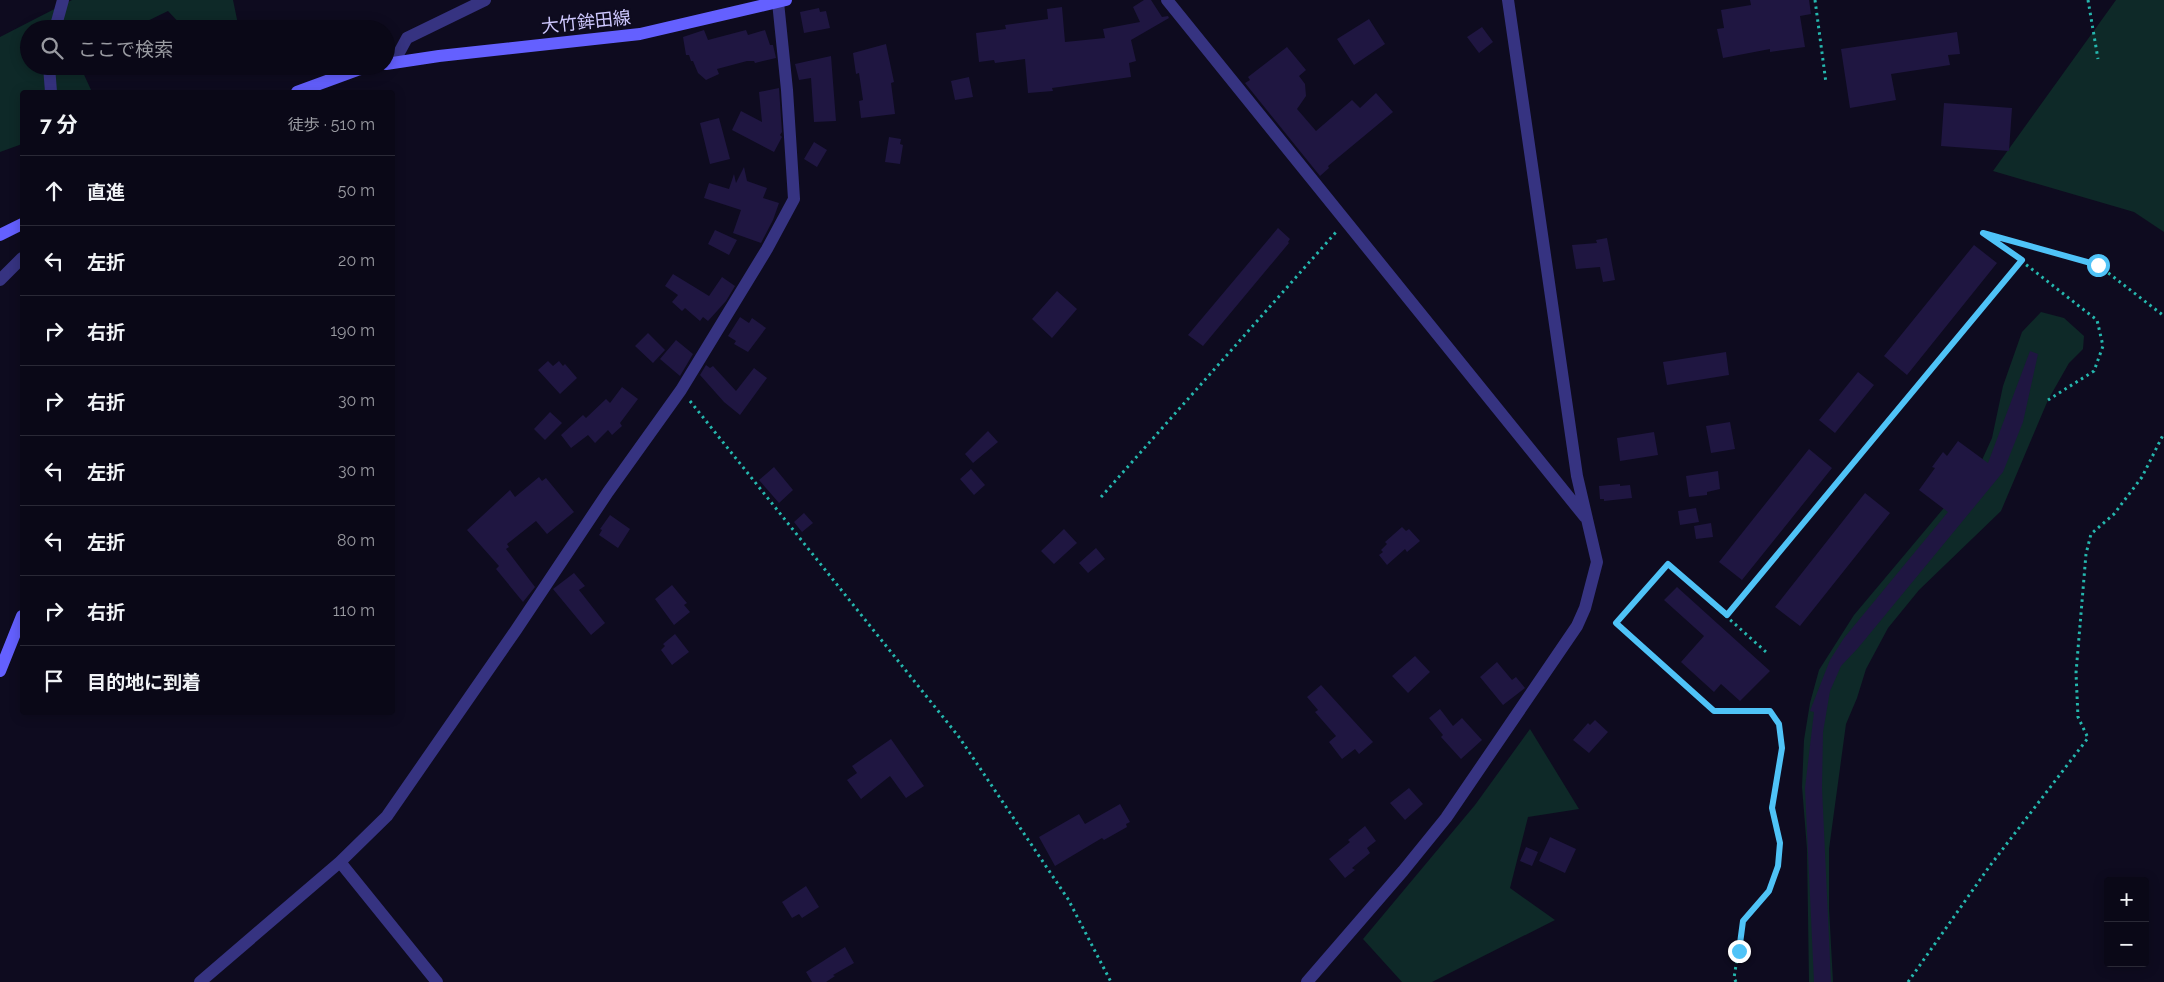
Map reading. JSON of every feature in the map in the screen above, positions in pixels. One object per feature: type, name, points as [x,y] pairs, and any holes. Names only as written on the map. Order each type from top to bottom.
[{"type":"main road","name":"大竹鉾田線","points":[[395,62],[640,34],[782,1]]},
{"type":"main road","points":[[302,90],[343,75]]},
{"type":"main road","points":[[0,234],[20,225]]},
{"type":"main road","points":[[0,671],[20,621]]},
{"type":"street","points":[[57,20],[63,0]]},
{"type":"street","points":[[395,56],[407,38],[486,0]]},
{"type":"street","points":[[1167,0],[1587,519]]},
{"type":"street","points":[[1306,982],[1397,879],[1446,818],[1577,626],[1585,608],[1597,562],[1577,476],[1508,0]]},
{"type":"street","points":[[200,982],[340,862],[387,816],[516,630],[608,492],[681,390],[767,249],[794,199],[782,1]]},
{"type":"street","points":[[50,75],[51,90]]},
{"type":"street","points":[[0,280],[20,260]]},
{"type":"street","points":[[340,862],[437,982]]},
{"type":"path","points":[[1814,0],[1826,83]]},
{"type":"path","points":[[2088,0],[2098,59]]},
{"type":"path","points":[[1101,497],[1346,222]]},
{"type":"path","points":[[2048,400],[2094,371],[2103,346],[2097,320],[2052,286],[2022,260],[1983,233],[2098,265],[2164,316]]},
{"type":"path","points":[[1727,615],[2022,260]]},
{"type":"path","points":[[681,390],[959,737],[1068,899],[1111,982]]},
{"type":"path","points":[[1908,982],[1989,867],[2088,738],[2078,717],[2076,673],[2086,554],[2091,534],[2114,514],[2142,477],[2164,433]]},
{"type":"path","points":[[1736,982],[1734,978],[1743,921],[1769,891],[1778,866],[1780,843],[1772,808],[1782,748],[1779,724],[1770,711],[1714,711],[1616,623],[1668,564],[1766,652]]},
{"type":"green space","points":[[72,0],[233,0],[237,20],[176,20],[168,11],[150,20],[33,20]]},
{"type":"green space","points":[[2116,0],[2164,0],[2164,232],[2134,212],[1993,171]]},
{"type":"green space","points":[[20,27],[20,75],[84,75],[91,90],[20,90],[20,145],[0,152],[0,37]]},
{"type":"green space","points":[[2041,312],[2064,318],[2084,336],[2083,349],[2069,363],[2048,400],[2001,511],[1919,590],[1888,628],[1866,669],[1846,724],[1829,849],[1829,908],[1833,982],[1809,982],[1807,849],[1802,787],[1804,740],[1810,703],[1819,670],[1854,615],[1982,460],[1992,438],[2003,386],[2022,332]]},
{"type":"green space","points":[[1530,729],[1579,809],[1528,817],[1510,888],[1555,920],[1432,982],[1402,982],[1363,939],[1475,805]]},
{"type":"building","points":[[1144,0],[1151,0],[1162,17],[1168,16],[1169,18],[1131,40],[1136,61],[1129,63],[1131,77],[1052,88],[1053,91],[1028,93],[1025,59],[995,63],[994,60],[979,62],[976,33],[1006,29],[1005,25],[1048,19],[1047,9],[1062,7],[1065,42],[1105,38],[1103,29],[1140,22],[1133,7]]},
{"type":"building","points":[[1750,0],[1809,0],[1811,14],[1800,16],[1805,47],[1770,52],[1770,49],[1723,58],[1717,29],[1724,28],[1721,10],[1751,5]]},
{"type":"building","points":[[819,8],[820,12],[826,11],[830,28],[804,33],[800,12]]},
{"type":"building","points":[[1369,19],[1385,44],[1354,65],[1337,39]]},
{"type":"building","points":[[1482,27],[1493,42],[1479,53],[1467,37]]},
{"type":"building","points":[[704,30],[708,40],[746,30],[748,35],[765,30],[770,45],[773,45],[776,58],[755,63],[754,61],[747,61],[717,69],[719,74],[706,80],[698,73],[689,55],[686,55],[683,37]]},
{"type":"building","points":[[1957,32],[1960,54],[1948,55],[1950,65],[1891,74],[1896,100],[1850,108],[1841,49]]},
{"type":"building","points":[[886,44],[894,82],[891,83],[895,114],[861,118],[859,101],[863,100],[859,73],[856,74],[853,53]]},
{"type":"building","points":[[1287,47],[1306,70],[1299,76],[1305,84],[1306,96],[1297,109],[1316,131],[1352,100],[1360,108],[1376,93],[1393,112],[1328,166],[1329,168],[1320,176],[1245,83],[1250,80],[1248,77]]},
{"type":"building","points":[[831,56],[836,121],[814,122],[811,78],[799,80],[795,64]]},
{"type":"building","points":[[969,77],[973,97],[955,100],[951,81]]},
{"type":"building","points":[[779,88],[782,132],[780,135],[782,137],[774,152],[732,130],[741,111],[762,122],[759,92]]},
{"type":"building","points":[[1944,103],[2012,108],[2009,151],[1941,146]]},
{"type":"building","points":[[719,118],[730,159],[710,164],[700,123]]},
{"type":"building","points":[[889,137],[901,139],[900,144],[903,145],[900,164],[885,162]]},
{"type":"building","points":[[814,142],[827,150],[817,167],[804,159]]},
{"type":"building","points":[[744,167],[747,181],[767,188],[763,198],[779,203],[773,220],[761,243],[733,233],[741,210],[704,198],[709,183],[729,189],[734,174],[736,183]]},
{"type":"building","points":[[1278,228],[1290,239],[1289,243],[1203,346],[1188,335]]},
{"type":"building","points":[[715,230],[737,240],[729,255],[708,244]]},
{"type":"building","points":[[1607,238],[1615,280],[1603,282],[1600,267],[1576,269],[1572,245],[1597,243],[1596,240]]},
{"type":"building","points":[[1974,245],[1997,263],[1907,375],[1884,356]]},
{"type":"building","points":[[673,274],[709,296],[722,277],[735,286],[726,301],[708,321],[703,317],[700,321],[685,308],[682,311],[672,302],[678,295],[665,286]]},
{"type":"building","points":[[1057,291],[1077,309],[1052,338],[1032,319]]},
{"type":"building","points":[[740,317],[749,323],[752,318],[766,328],[748,352],[734,344],[736,341],[728,336]]},
{"type":"building","points":[[648,333],[665,350],[653,363],[635,346]]},
{"type":"building","points":[[676,340],[693,354],[680,376],[660,359]]},
{"type":"building","points":[[2030,351],[2038,354],[2023,422],[2003,472],[1858,648],[1841,666],[1830,691],[1823,732],[1822,788],[1831,982],[1814,982],[1805,788],[1814,712],[1810,711],[1830,660],[1844,638],[1948,512],[1919,490],[1935,468],[1932,467],[1943,452],[1947,456],[1958,441],[1988,463]]},
{"type":"building","points":[[1726,352],[1729,375],[1667,385],[1663,362]]},
{"type":"building","points":[[548,361],[553,366],[559,361],[563,366],[565,364],[577,378],[560,394],[538,370]]},
{"type":"building","points":[[706,365],[710,368],[713,366],[736,391],[754,368],[767,378],[740,415],[724,402],[700,375]]},
{"type":"building","points":[[1858,372],[1874,385],[1835,433],[1819,420]]},
{"type":"building","points":[[622,387],[638,399],[620,423],[622,426],[612,435],[608,430],[595,443],[588,435],[571,448],[561,435],[583,415],[586,418],[606,399],[610,403]]},
{"type":"building","points":[[550,412],[562,423],[545,440],[534,429]]},
{"type":"building","points":[[1730,422],[1735,449],[1711,453],[1706,426]]},
{"type":"building","points":[[988,431],[998,442],[973,463],[965,454]]},
{"type":"building","points":[[1654,432],[1658,455],[1620,461],[1617,438]]},
{"type":"building","points":[[1809,449],[1832,468],[1742,580],[1719,562]]},
{"type":"building","points":[[774,467],[793,490],[779,503],[759,480]]},
{"type":"building","points":[[971,469],[985,485],[974,495],[960,479]]},
{"type":"building","points":[[1718,471],[1720,489],[1707,492],[1707,495],[1689,497],[1686,476]]},
{"type":"building","points":[[539,477],[542,481],[546,478],[574,512],[547,534],[536,521],[507,544],[509,547],[506,549],[535,587],[523,602],[496,569],[499,566],[467,530],[510,490],[515,497]]},
{"type":"building","points":[[1620,484],[1620,486],[1630,485],[1632,498],[1604,501],[1604,499],[1600,499],[1599,486]]},
{"type":"building","points":[[1865,493],[1890,513],[1800,626],[1775,607]]},
{"type":"building","points":[[1696,508],[1699,522],[1680,525],[1678,511]]},
{"type":"building","points":[[804,513],[813,523],[802,532],[794,522]]},
{"type":"building","points":[[610,515],[630,529],[618,548],[599,535],[602,530],[600,529]]},
{"type":"building","points":[[1711,523],[1713,537],[1696,539],[1694,526]]},
{"type":"building","points":[[1402,527],[1406,531],[1409,529],[1420,541],[1407,552],[1405,549],[1387,565],[1379,555],[1387,544],[1385,542]]},
{"type":"building","points":[[1064,529],[1077,543],[1054,564],[1041,551]]},
{"type":"building","points":[[1096,548],[1105,559],[1088,573],[1079,563]]},
{"type":"building","points":[[574,573],[585,586],[579,590],[605,623],[591,635],[553,589]]},
{"type":"building","points":[[672,585],[687,603],[684,605],[690,612],[674,625],[655,599]]},
{"type":"building","points":[[1677,587],[1770,671],[1740,701],[1721,684],[1714,692],[1681,662],[1704,636],[1664,600]]},
{"type":"building","points":[[675,634],[689,652],[672,665],[661,650],[665,646],[663,644]]},
{"type":"building","points":[[1415,656],[1430,672],[1408,693],[1392,676]]},
{"type":"building","points":[[1497,662],[1512,680],[1516,677],[1525,688],[1503,705],[1480,677]]},
{"type":"building","points":[[1321,685],[1373,742],[1359,754],[1355,749],[1342,759],[1329,742],[1336,736],[1315,712],[1318,710],[1307,697]]},
{"type":"building","points":[[1440,709],[1453,726],[1462,718],[1482,740],[1461,759],[1441,737],[1443,735],[1429,718]]},
{"type":"building","points":[[1595,720],[1608,732],[1589,753],[1573,740],[1588,723],[1590,725]]},
{"type":"building","points":[[891,739],[924,786],[906,798],[890,776],[861,799],[847,780],[857,773],[852,766]]},
{"type":"building","points":[[1409,788],[1423,804],[1405,820],[1390,803]]},
{"type":"building","points":[[1120,804],[1130,822],[1126,824],[1127,827],[1104,840],[1102,838],[1055,866],[1039,837],[1079,814],[1085,824]]},
{"type":"building","points":[[1365,826],[1376,841],[1367,848],[1370,853],[1352,868],[1355,870],[1345,878],[1329,859],[1350,842],[1348,840]]},
{"type":"building","points":[[1550,837],[1576,849],[1565,873],[1539,861]]},
{"type":"building","points":[[1526,847],[1538,852],[1532,866],[1520,861]]},
{"type":"building","points":[[806,886],[819,907],[802,918],[799,914],[792,918],[782,902]]},
{"type":"building","points":[[845,947],[854,963],[833,975],[835,976],[826,982],[812,982],[806,972]]},
{"type":"route","points":[[1739,951],[1743,921],[1769,891],[1778,866],[1780,843],[1772,808],[1782,748],[1779,724],[1770,711],[1714,711],[1616,623],[1668,564],[1727,615],[2022,260],[1983,233],[2098,265]]}]
